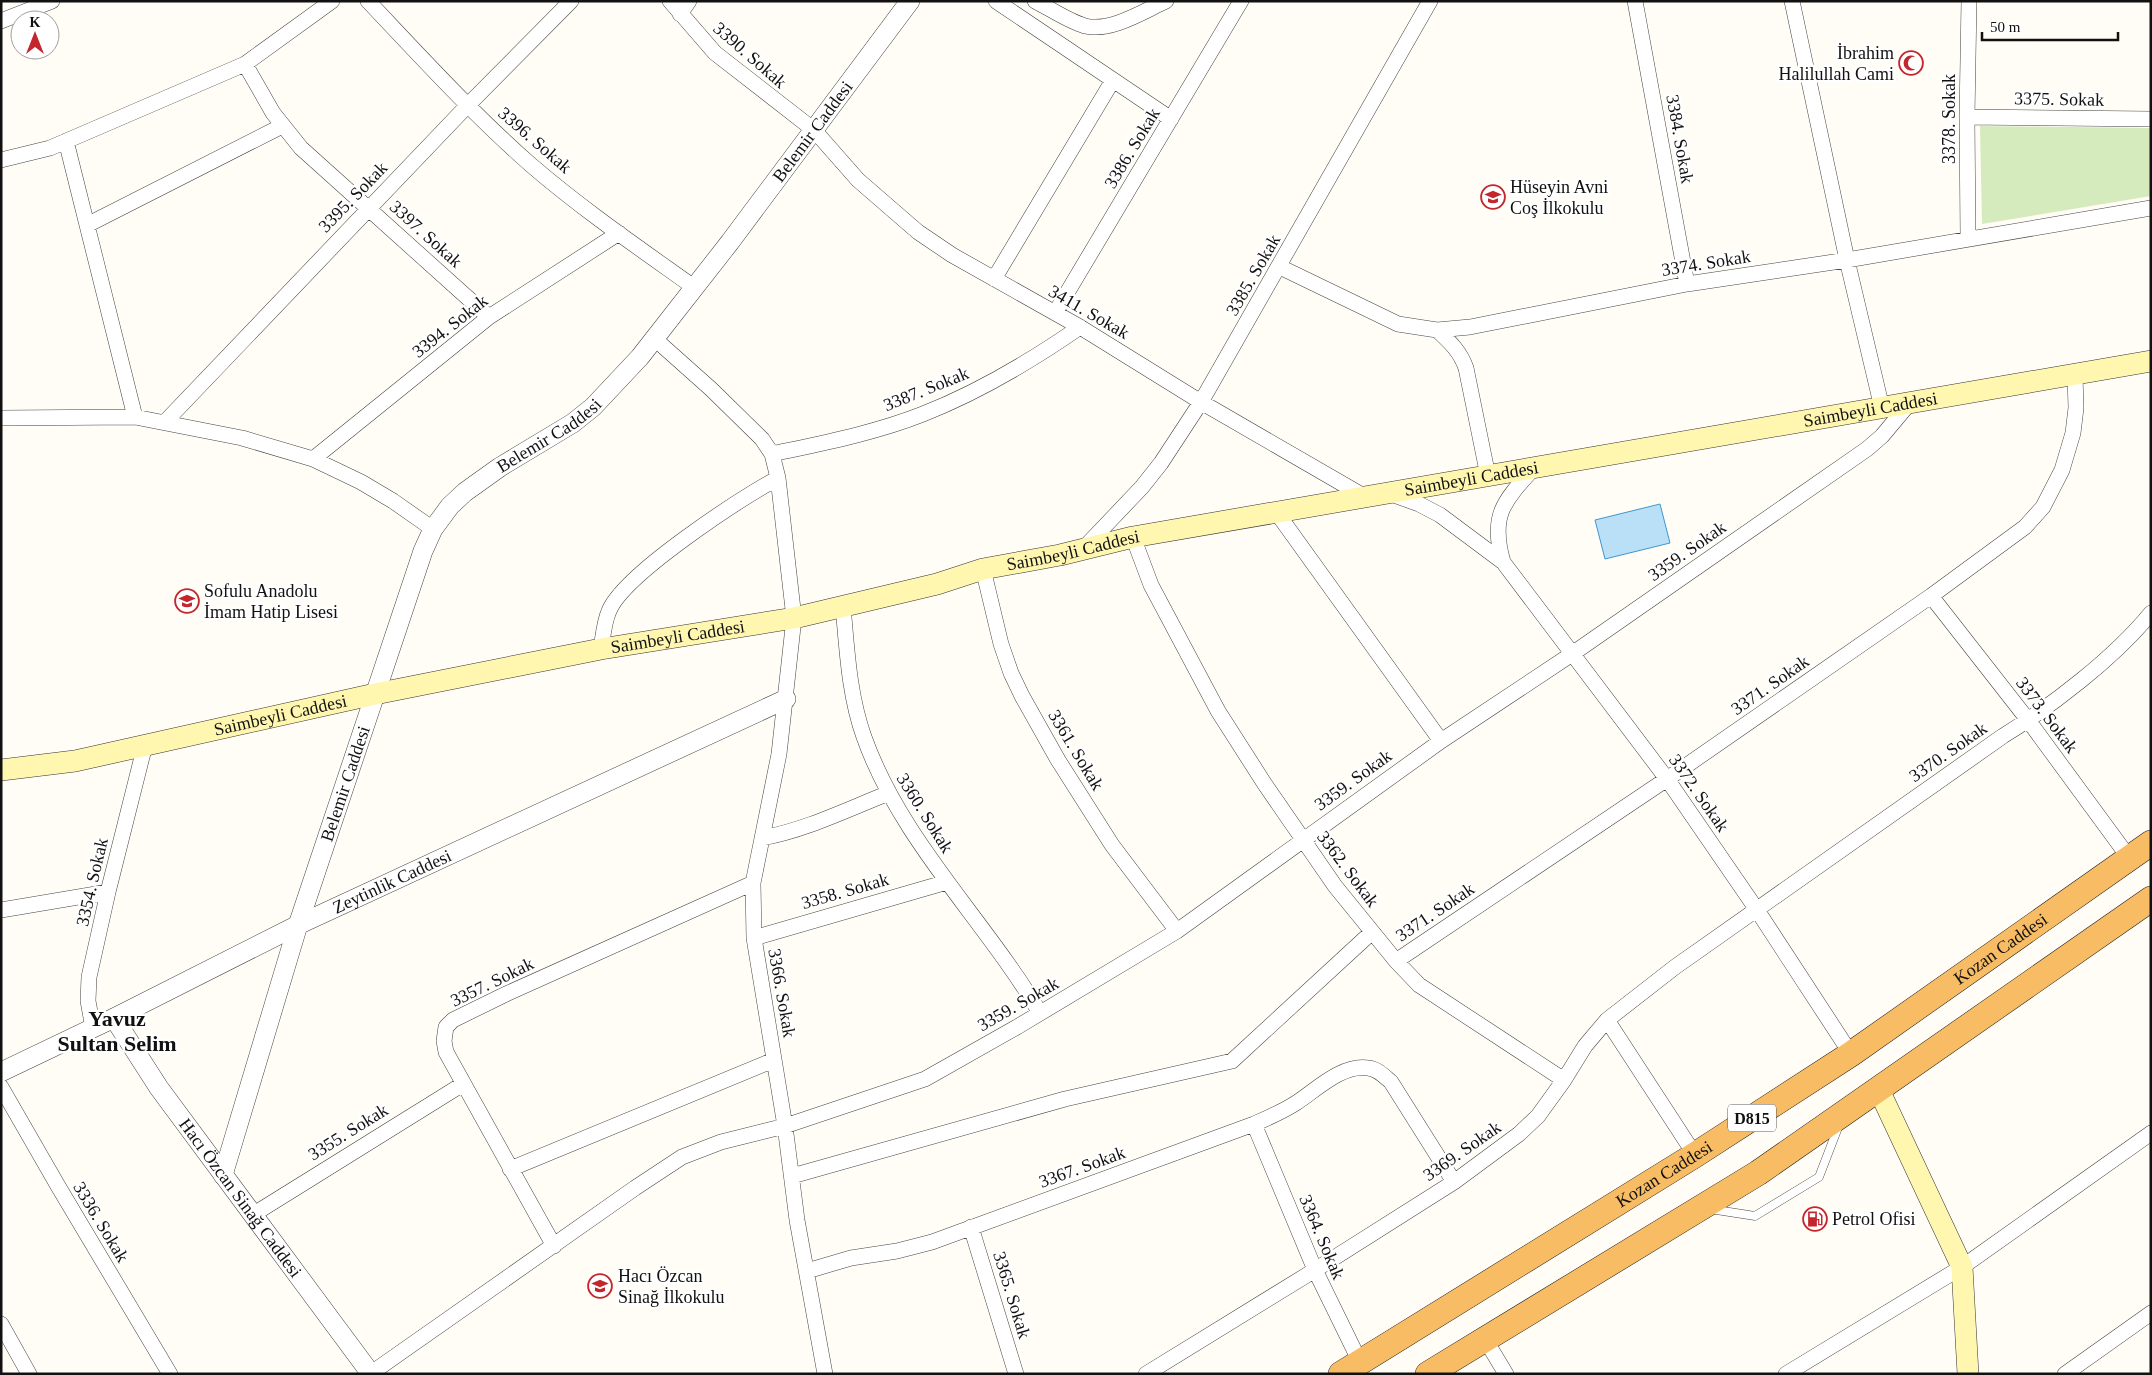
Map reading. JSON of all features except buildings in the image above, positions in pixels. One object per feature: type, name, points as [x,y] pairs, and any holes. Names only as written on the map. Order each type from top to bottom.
[{"type":"highway","name":"Kozan Caddesi","points":[[1350,1368],[1695,1155],[1851,1054],[2151,843]]},
{"type":"highway","name":"D815","points":[[1428,1374],[1758,1173],[2151,899]]},
{"type":"main road","name":"Saimbeyli Caddesi","points":[[1,770],[75,762],[375,694],[601,649],[794,618],[937,584],[983,569],[1133,538],[2151,361]]},
{"type":"main road","points":[[1878,1088],[1962,1268],[1968,1374]]},
{"type":"street","points":[[1,21],[52,1]]},
{"type":"street","points":[[1,160],[50,148],[245,64],[332,1]]},
{"type":"street","name":"3396. Sokak","points":[[368,1],[466,106],[532,166],[694,288]]},
{"type":"street","name":"3390. Sokak","points":[[670,1],[715,53],[814,130]]},
{"type":"street","points":[[680,14],[690,1]]},
{"type":"street","name":"Belemir Caddesi","points":[[223,1175],[298,925],[423,552],[434,529],[450,506],[465,492],[500,467],[573,423],[593,407],[656,340],[910,1]]},
{"type":"street","points":[[996,1],[1171,119]]},
{"type":"street","points":[[1035,1],[1083,26],[1095,27],[1122,21],[1166,1]]},
{"type":"street","name":"3386. Sokak","points":[[1055,314],[1241,1]]},
{"type":"street","name":"3385. Sokak","points":[[1083,549],[1148,481],[1201,402],[1280,267],[1430,1]]},
{"type":"street","name":"3384. Sokak","points":[[1635,1],[1687,284]]},
{"type":"street","points":[[1792,1],[1847,260],[1882,408]]},
{"type":"street","name":"3378. Sokak","points":[[1968,238],[1966,117],[1969,1]]},
{"type":"street","name":"3395. Sokak","points":[[165,422],[564,4]]},
{"type":"street","name":"3397. Sokak","points":[[245,64],[282,126],[301,148],[489,317]]},
{"type":"street","points":[[994,279],[1113,80]]},
{"type":"street","name":"3375. Sokak","points":[[1966,117],[2151,119]]},
{"type":"street","points":[[87,226],[282,126]]},
{"type":"street","name":"3411. Sokak","points":[[814,130],[858,180],[904,221],[952,255],[1080,327],[1201,402],[1367,498]]},
{"type":"street","points":[[66,141],[135,417]]},
{"type":"street","name":"3374. Sokak","points":[[1280,267],[1398,324],[1437,330],[1470,327],[1687,284],[1847,260],[2151,208]]},
{"type":"street","name":"3394. Sokak","points":[[313,459],[489,317],[619,233]]},
{"type":"street","name":"3387. Sokak","points":[[772,454],[885,426],[948,404],[1023,364],[1080,327]]},
{"type":"street","points":[[1437,330],[1462,355],[1488,476]]},
{"type":"street","points":[[656,340],[711,389],[762,440],[772,454]]},
{"type":"street","name":"3371. Sokak","points":[[1396,961],[1667,779],[1931,596],[2025,526],[2043,507],[2062,470],[2073,433],[2076,408],[2075,375]]},
{"type":"street","name":"3359. Sokak","points":[[371,1374],[682,1157],[721,1142],[784,1126],[925,1079],[1177,931],[1238,889],[1440,741],[1572,654],[1866,449],[1882,436],[1908,404]]},
{"type":"street","points":[[1,418],[135,417],[242,438],[313,459],[361,482],[434,529]]},
{"type":"street","name":"3366. Sokak","points":[[772,454],[778,478],[794,618],[779,754],[753,883],[754,938],[825,1374]]},
{"type":"street","points":[[1503,562],[1497,534],[1501,512],[1516,487],[1533,469]]},
{"type":"street","points":[[601,649],[609,611],[628,587],[648,567],[730,506],[778,478]]},
{"type":"street","points":[[1391,494],[1419,504],[1440,515],[1503,562]]},
{"type":"street","points":[[1277,513],[1440,741]]},
{"type":"street","name":"3362. Sokak","points":[[1133,538],[1152,584],[1201,682],[1248,759],[1335,886],[1396,961],[1419,985],[1564,1080]]},
{"type":"street","name":"3372. Sokak","points":[[1503,562],[1667,779],[1757,910],[1851,1054]]},
{"type":"street","name":"3361. Sokak","points":[[983,569],[1001,644],[1011,674],[1022,696],[1058,760],[1112,845],[1177,931]]},
{"type":"street","name":"3373. Sokak","points":[[1931,596],[2028,720],[2130,859]]},
{"type":"street","name":"3360. Sokak","points":[[843,606],[851,694],[863,736],[889,793],[947,882],[1017,976],[1040,1013]]},
{"type":"street","name":"3370. Sokak","points":[[1757,910],[2028,720],[2117,649],[2151,613]]},
{"type":"street","name":"Zeytinlik Caddesi","points":[[1,1072],[114,1018],[298,925],[786,699]]},
{"type":"street","name":"3354. Sokak","points":[[93,1028],[88,1001],[89,977],[145,745]]},
{"type":"street","points":[[762,838],[810,824],[889,793]]},
{"type":"street","name":"3358. Sokak","points":[[754,938],[947,882]]},
{"type":"street","name":"3357. Sokak","points":[[554,1246],[446,1052],[444,1041],[446,1027],[453,1020],[506,994],[753,883]]},
{"type":"street","points":[[1,910],[108,892]]},
{"type":"street","name":"3369. Sokak","points":[[1146,1374],[1454,1182],[1519,1134],[1538,1116],[1564,1080],[1584,1046],[1607,1020],[1675,967],[1757,910]]},
{"type":"street","points":[[792,1176],[1065,1099],[1232,1061],[1372,932]]},
{"type":"street","name":"Hacı Özcan Sinağ Caddesi","points":[[114,1018],[159,1088],[371,1374]]},
{"type":"street","points":[[1607,1020],[1695,1155]]},
{"type":"street","points":[[510,1169],[774,1060]]},
{"type":"street","name":"3367. Sokak","points":[[807,1271],[851,1258],[915,1247],[1254,1124],[1284,1110],[1335,1078],[1358,1068],[1369,1068],[1381,1073],[1391,1082],[1454,1182]]},
{"type":"street","name":"3355. Sokak","points":[[254,1214],[463,1084]]},
{"type":"street","name":"3336. Sokak","points":[[1,1087],[170,1374]]},
{"type":"street","name":"3364. Sokak","points":[[1254,1124],[1315,1270],[1350,1368]]},
{"type":"street","points":[[1786,1374],[1962,1268],[2151,1133]]},
{"type":"street","name":"3365. Sokak","points":[[971,1227],[1016,1374]]},
{"type":"street","points":[[2065,1374],[2151,1313]]},
{"type":"street","points":[[1,1324],[29,1374]]},
{"type":"street","points":[[1485,1339],[1506,1374]]},
{"type":"lane","points":[[1701,1208],[1755,1216],[1819,1177],[1843,1113]]},
{"type":"green space","points":[[1980,126],[2151,128],[2151,196],[1982,224]]},
{"type":"water","points":[[1660,504],[1670,543],[1605,559],[1595,520]]},
{"type":"place","name":"İbrahim Halilullah Cami","points":[[1911,63]]},
{"type":"place","name":"Hüseyin Avni Coş İlkokulu","points":[[1493,197]]},
{"type":"place","name":"Sofulu Anadolu İmam Hatip Lisesi","points":[[187,601]]},
{"type":"place","name":"Petrol Ofisi","points":[[1815,1219]]},
{"type":"place","name":"Hacı Özcan Sinağ İlkokulu","points":[[600,1286]]},
{"type":"district","name":"Yavuz Sultan Selim","points":[[117,1030]]}]
